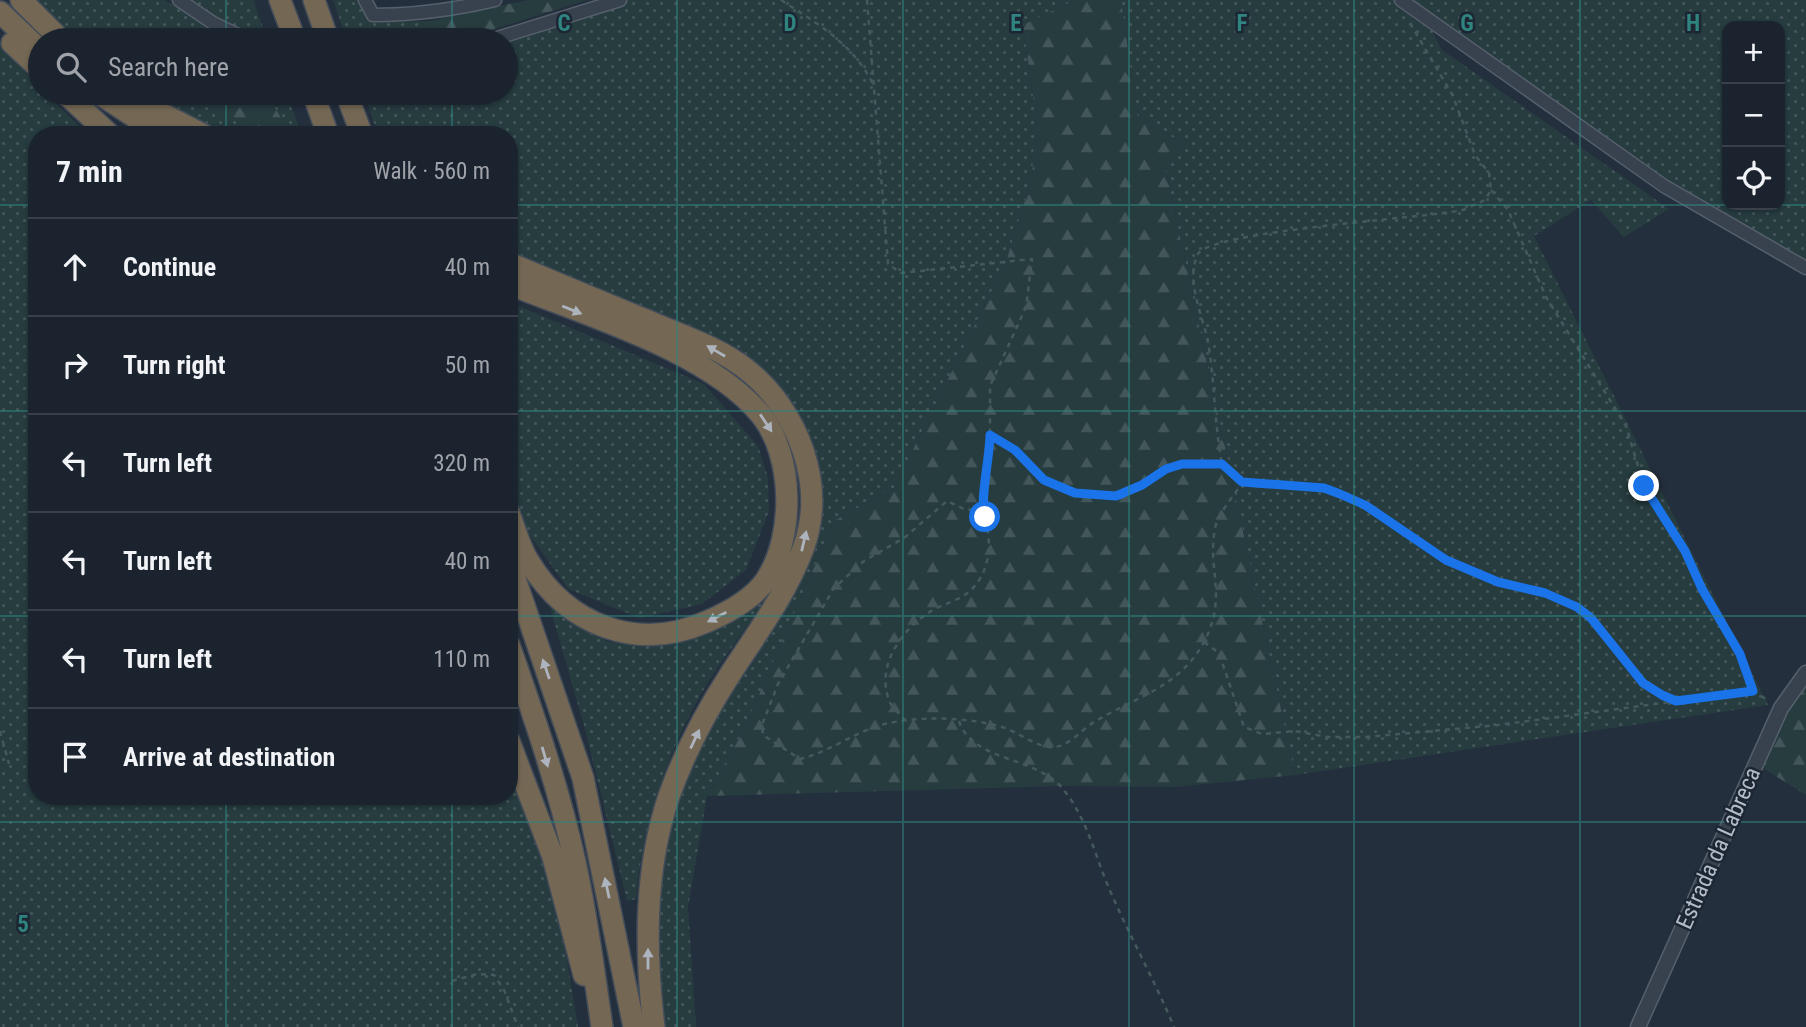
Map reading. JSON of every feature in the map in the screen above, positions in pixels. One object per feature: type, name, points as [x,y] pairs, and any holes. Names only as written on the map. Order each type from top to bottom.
[{"type":"highway","points":[[21,0],[49,28]]},
{"type":"highway","points":[[280,0],[290,28]]},
{"type":"highway","points":[[314,0],[324,28]]},
{"type":"highway","points":[[321,0],[326,28]]},
{"type":"highway","points":[[0,12],[28,39]]},
{"type":"highway","points":[[0,32],[28,58]]},
{"type":"highway","points":[[78,105],[100,126]]},
{"type":"highway","points":[[116,105],[148,126]]},
{"type":"highway","points":[[148,105],[186,126]]},
{"type":"highway","points":[[317,105],[325,126]]},
{"type":"highway","points":[[351,105],[359,126]]},
{"type":"highway","points":[[518,267],[709,347],[746,369],[779,402],[808,465],[811,506],[804,548],[764,626],[730,674],[699,730],[669,796],[653,867],[647,963],[654,1027]]},
{"type":"highway","points":[[518,288],[694,360],[724,382],[760,414],[777,439],[789,496],[779,549],[766,580],[744,601],[681,633],[652,636],[622,632],[573,612],[548,590],[527,561],[518,537]]},
{"type":"highway","points":[[518,587],[583,778],[634,1027]]},
{"type":"highway","points":[[518,670],[575,860],[590,939],[599,1027]]},
{"type":"highway","points":[[518,765],[553,857],[599,1027]]},
{"type":"street","points":[[179,0],[227,28]]},
{"type":"street","points":[[365,0],[373,15],[437,13],[495,0]]},
{"type":"street","points":[[518,32],[620,0]]},
{"type":"street","points":[[1404,6],[1664,186],[1806,268]]},
{"type":"street","name":"Estrada da Labreca","points":[[1638,1027],[1781,708],[1806,673]]},
{"type":"path","points":[[781,0],[840,40],[861,61],[875,87]]},
{"type":"path","points":[[867,0],[888,264],[901,272],[1032,259],[1026,307],[990,386],[990,464],[982,509],[990,547],[982,575],[971,591],[927,613],[895,645],[886,670],[889,701],[906,722]]},
{"type":"path","points":[[1404,6],[1453,96],[1475,155],[1489,173],[1491,190],[1508,210],[1546,297],[1626,426],[1644,486],[1685,551],[1702,589],[1740,654],[1753,691]]},
{"type":"path","points":[[1491,190],[1485,200],[1463,210],[1279,231],[1214,242],[1200,250],[1194,263],[1197,306],[1208,342],[1222,464],[1242,482],[1324,488],[1340,494],[1365,505],[1446,560],[1498,582],[1545,593],[1577,607],[1591,618],[1643,683],[1676,701]]},
{"type":"path","points":[[990,435],[1015,450],[1044,480],[1075,493],[1116,496],[1174,466],[1222,464]]},
{"type":"path","points":[[982,509],[966,510],[947,501],[904,538],[864,561],[834,588],[778,684],[762,725],[763,735],[800,759],[817,755],[887,723],[959,721],[1004,728],[1049,747],[1065,745],[1080,730],[1136,703],[1179,674],[1204,642],[1218,606],[1216,528],[1242,482]]},
{"type":"path","points":[[1204,642],[1219,653],[1244,727],[1262,734],[1295,730],[1327,737],[1366,737],[1498,725],[1753,691],[1781,708]]},
{"type":"path","points":[[959,721],[963,734],[975,743],[1046,774],[1062,786],[1080,813],[1108,886],[1174,1027]]},
{"type":"path","points":[[0,731],[9,764]]},
{"type":"path","points":[[452,981],[477,974],[494,975],[504,990],[518,1027]]},
{"type":"green space","points":[[34,0],[164,0],[211,28],[63,28]]},
{"type":"green space","points":[[188,0],[253,0],[263,28],[233,28]]},
{"type":"green space","points":[[333,0],[360,0],[368,18],[383,22],[430,21],[424,26],[426,28],[343,28]]},
{"type":"green space","points":[[528,0],[587,0],[497,28],[426,28],[424,26],[430,21]]},
{"type":"green space","points":[[620,0],[1075,0],[1023,26],[1036,117],[1032,176],[1006,262],[894,488],[834,521],[745,727],[707,796],[688,907],[696,1027],[662,1027],[653,967],[658,872],[676,798],[727,696],[812,544],[808,465],[746,369],[518,267],[518,126],[375,126],[368,105],[518,105],[518,36]]},
{"type":"green space","points":[[1075,0],[1121,0],[1137,115],[1183,144],[1166,171],[1295,775],[1175,787],[1062,786],[707,796],[745,727],[834,521],[894,488],[1006,262],[1032,176],[1036,117],[1023,25]]},
{"type":"green space","points":[[1121,0],[1806,0],[1806,267],[1643,168],[1429,25],[1442,50],[1669,209],[1624,237],[1591,200],[1534,236],[1768,705],[1295,775],[1166,170],[1183,144],[1137,115]]},
{"type":"green space","points":[[0,42],[28,73],[28,105],[58,105],[79,126],[28,126],[28,805],[518,805],[518,791],[532,818],[566,954],[578,1027],[0,1027]]},
{"type":"green space","points":[[162,105],[291,105],[299,126],[200,126]]},
{"type":"green space","points":[[213,105],[273,105],[285,125],[255,126],[216,115]]},
{"type":"green space","points":[[518,306],[704,384],[758,446],[768,478],[769,511],[746,570],[702,604],[640,618],[568,589],[518,518]]},
{"type":"green space","points":[[759,598],[762,605],[708,682],[677,742],[650,819],[636,899],[627,901],[585,729],[550,607],[608,642],[665,645],[722,626]]},
{"type":"green space","points":[[1806,673],[1806,795],[1763,768],[1781,708]]},
{"type":"route","points":[[985,517],[982,500],[990,464],[990,435],[1015,450],[1044,480],[1075,493],[1116,496],[1142,485],[1166,469],[1182,464],[1222,464],[1234,478],[1242,482],[1324,488],[1340,494],[1365,505],[1446,560],[1498,582],[1545,593],[1577,607],[1591,618],[1643,683],[1676,701],[1753,691],[1740,654],[1702,589],[1685,551],[1644,486]]}]
